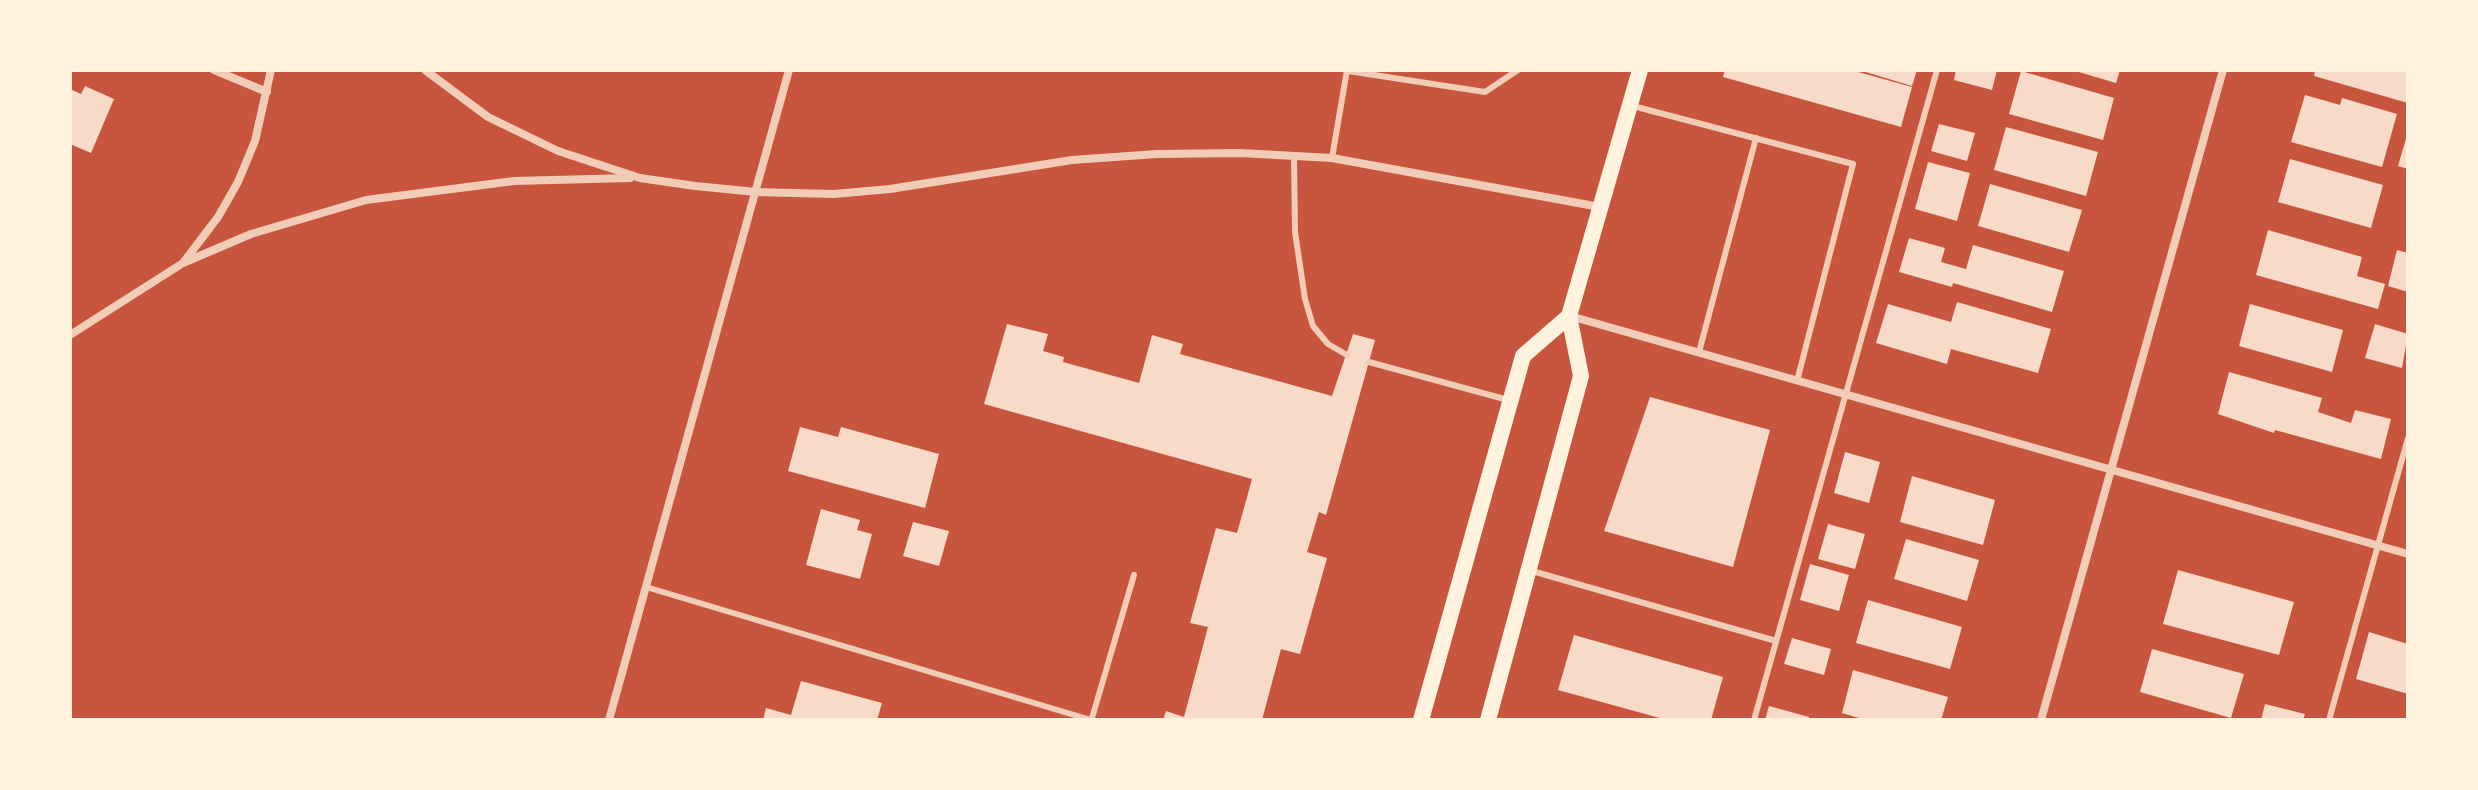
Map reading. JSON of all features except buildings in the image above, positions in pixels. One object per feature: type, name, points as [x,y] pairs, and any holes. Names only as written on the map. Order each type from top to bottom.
[{"type":"main road","points":[[1488,720],[1581,376],[1569,316],[1640,70]]},
{"type":"main road","points":[[1421,720],[1523,356],[1569,316]]},
{"type":"street","points":[[214,70],[267,92]]},
{"type":"street","points":[[183,263],[218,217],[238,182],[255,141],[271,70]]},
{"type":"street","points":[[425,70],[488,117],[558,151],[640,178]]},
{"type":"street","points":[[609,720],[789,70]]},
{"type":"street","points":[[2041,720],[2223,70]]},
{"type":"street","points":[[70,335],[183,263],[251,234],[366,200],[514,181],[640,178],[756,192],[834,194],[890,189],[1072,160],[1157,154],[1294,156],[1332,158],[1601,207]]},
{"type":"street","points":[[1569,316],[2408,554]]},
{"type":"lane","points":[[1332,158],[1347,70],[1485,92],[1518,70]]},
{"type":"lane","points":[[1754,720],[1937,70]]},
{"type":"lane","points":[[1630,105],[1853,164],[1797,381]]},
{"type":"lane","points":[[1699,352],[1756,138]]},
{"type":"lane","points":[[1294,156],[1295,232],[1305,299],[1313,326],[1328,344],[1347,355]]},
{"type":"lane","points":[[1369,362],[1509,401]]},
{"type":"lane","points":[[2329,720],[2408,438]]},
{"type":"lane","points":[[1529,570],[1776,641]]},
{"type":"lane","points":[[646,587],[1092,719],[1134,575]]}]
